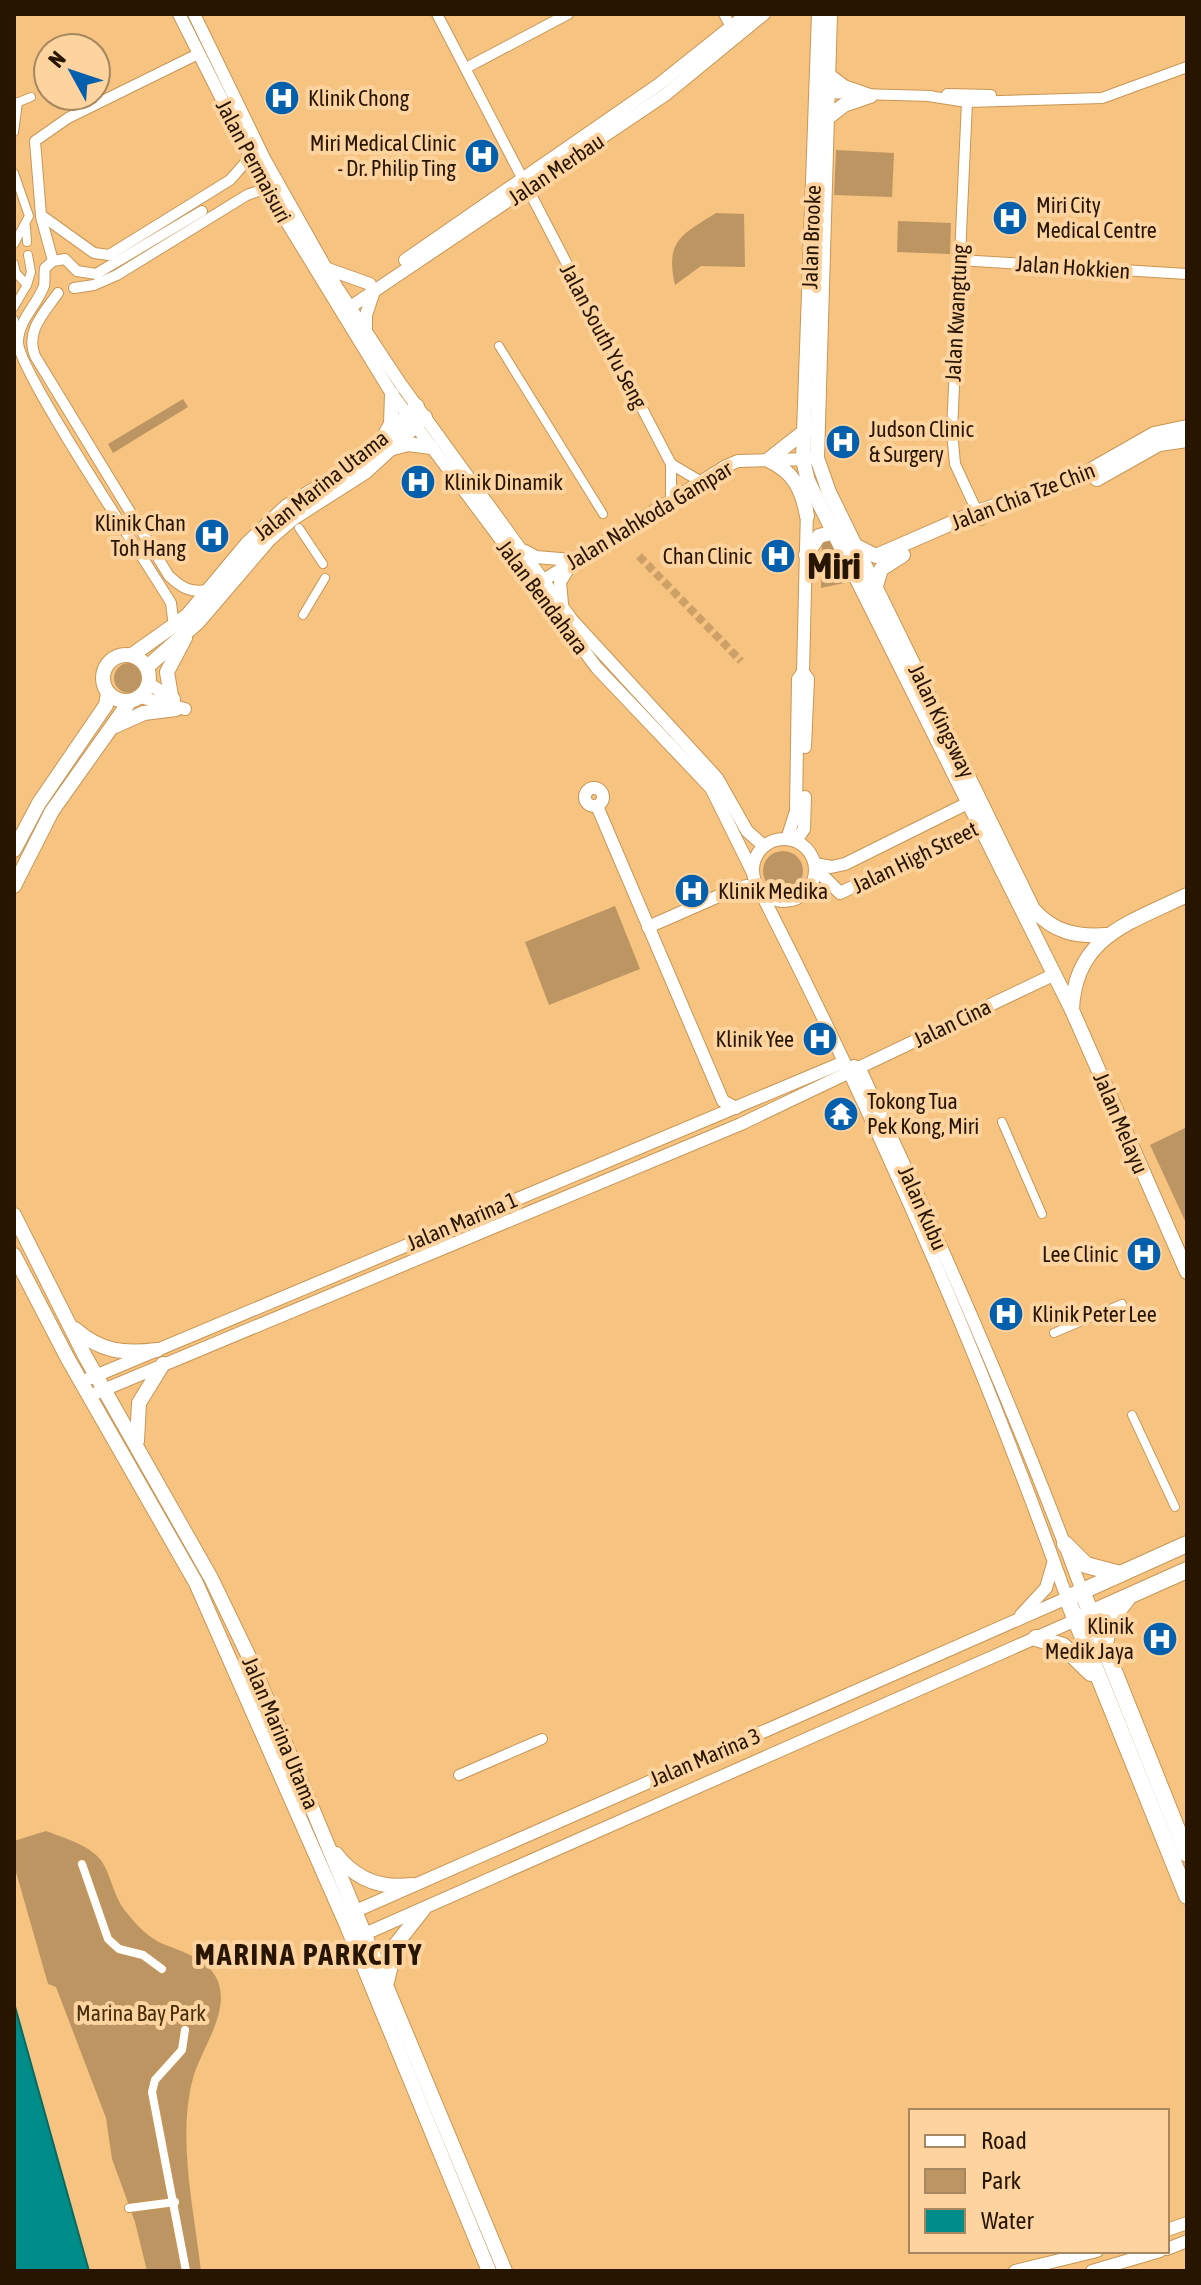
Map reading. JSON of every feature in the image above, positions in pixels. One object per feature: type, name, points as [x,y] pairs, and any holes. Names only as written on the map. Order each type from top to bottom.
[{"type":"main road","name":"Jalan Brooke","points":[[810,459],[805,431],[822,93],[819,14]]},
{"type":"main road","name":"Jalan Brooke","points":[[810,459],[826,119],[822,93],[828,75],[830,14]]},
{"type":"main road","points":[[828,75],[844,87],[870,96]]},
{"type":"main road","points":[[826,119],[844,105],[870,96]]},
{"type":"main road","points":[[389,442],[392,394]]},
{"type":"main road","points":[[389,442],[416,415]]},
{"type":"main road","name":"Jalan Chia Tze Chin","points":[[858,547],[870,555],[882,554],[979,516],[1081,487],[1168,429],[1187,427]]},
{"type":"main road","points":[[805,431],[768,460],[784,467],[796,479],[807,516]]},
{"type":"main road","name":"Jalan Chia Tze Chin","points":[[1146,445],[1187,440]]},
{"type":"main road","points":[[389,442],[431,447]]},
{"type":"main road","name":"Jalan Marina Utama","points":[[132,655],[174,627],[267,517],[389,442]]},
{"type":"main road","name":"Jalan Marina Utama","points":[[147,667],[198,622],[269,539],[389,442]]},
{"type":"main road","points":[[808,481],[810,459]]},
{"type":"main road","name":"Jalan Kingsway","points":[[810,459],[858,547],[974,800]]},
{"type":"main road","name":"Jalan Kingsway","points":[[808,481],[986,823],[1040,917],[1068,934],[1106,935]]},
{"type":"main road","name":"Jalan Chia Tze Chin","points":[[876,586],[878,574],[887,562],[979,516]]},
{"type":"main road","points":[[806,555],[819,536],[835,532]]},
{"type":"main road","points":[[115,727],[173,703],[167,672],[180,644],[198,622]]},
{"type":"main road","points":[[14,850],[39,803],[106,705],[108,693],[103,680],[107,666],[118,656],[132,655],[147,667],[149,684],[52,811],[14,886]]},
{"type":"main road","points":[[108,693],[135,699]]},
{"type":"main road","name":"Jalan Kingsway","points":[[986,823],[1053,975]]},
{"type":"main road","points":[[1072,1010],[1076,977],[1106,935],[1184,897]]},
{"type":"main road","name":"Jalan Melayu","points":[[1053,975],[1072,1010],[1187,1272]]},
{"type":"main road","name":"Jalan Marina Utama","points":[[14,1215],[68,1323],[211,1578],[250,1659],[357,1910],[359,1936],[489,2271]]},
{"type":"main road","points":[[1166,1222],[1187,1245]]},
{"type":"main road","name":"Jalan Marina Utama","points":[[14,1255],[81,1382],[196,1583],[343,1917],[359,1936],[387,1982],[505,2271]]},
{"type":"main road","points":[[68,1323],[85,1338],[109,1350],[160,1357],[139,1403],[135,1430],[138,1448]]},
{"type":"main road","points":[[1065,1544],[1086,1565],[1120,1574]]},
{"type":"main road","points":[[1075,1594],[1187,1544]]},
{"type":"main road","points":[[1083,1616],[1187,1570]]},
{"type":"main road","name":"Jalan Kubu","points":[[1075,1594],[1100,1683],[1187,1896]]},
{"type":"main road","points":[[1104,1649],[1109,1622],[1131,1595]]},
{"type":"main road","name":"Jalan Kubu","points":[[1083,1616],[1104,1649],[1187,1854]]},
{"type":"main road","points":[[1036,1638],[1072,1651],[1100,1683]]},
{"type":"main road","points":[[326,1841],[344,1864],[367,1880],[394,1888],[412,1885]]},
{"type":"main road","points":[[387,1982],[396,1944],[423,1910]]},
{"type":"street","name":"Jalan Permaisuri","points":[[179,14],[269,193],[342,307]]},
{"type":"street","name":"Jalan Permaisuri","points":[[192,14],[212,47],[265,160],[325,268],[342,307]]},
{"type":"street","points":[[53,261],[41,215],[35,141],[68,118],[198,54],[203,45],[192,14]]},
{"type":"street","name":"Jalan South Yu Seng","points":[[437,14],[671,464],[671,498]]},
{"type":"street","points":[[466,68],[568,14]]},
{"type":"street","points":[[724,14],[731,27]]},
{"type":"street","name":"Jalan Merbau","points":[[527,183],[747,14]]},
{"type":"street","name":"Jalan Merbau","points":[[342,307],[665,95],[764,14]]},
{"type":"street","points":[[928,96],[967,102],[1102,98],[1187,67]]},
{"type":"street","points":[[822,93],[870,96],[984,94],[1012,99]]},
{"type":"street","points":[[947,94],[967,102],[984,94]]},
{"type":"street","points":[[14,132],[16,103],[31,97]]},
{"type":"street","name":"Jalan Kwangtung","points":[[967,102],[953,450],[979,516]]},
{"type":"street","points":[[208,590],[193,592],[182,588],[169,576],[29,342],[58,293],[94,285],[202,211],[245,163],[248,153]]},
{"type":"street","points":[[14,173],[25,196],[29,216],[27,242]]},
{"type":"street","points":[[230,180],[247,195]]},
{"type":"street","points":[[41,215],[94,253],[109,255],[202,211],[258,191],[269,193]]},
{"type":"street","points":[[14,244],[26,227]]},
{"type":"street","points":[[14,307],[31,272],[28,255]]},
{"type":"street","name":"Jalan Hokkien","points":[[959,260],[1187,274]]},
{"type":"street","points":[[114,271],[96,274],[77,271],[70,262],[53,261],[45,268],[45,284],[18,341],[21,353],[171,603],[174,627]]},
{"type":"street","points":[[14,264],[16,273],[27,285]]},
{"type":"street","points":[[325,268],[372,287],[366,315],[366,334]]},
{"type":"street","points":[[74,288],[77,271]]},
{"type":"street","points":[[45,284],[58,293]]},
{"type":"street","name":"Jalan Bendahara","points":[[342,307],[366,334],[416,415],[518,548],[538,583],[717,778],[747,831],[764,846]]},
{"type":"street","name":"Jalan Bendahara","points":[[342,307],[392,394],[416,415],[431,447],[538,583],[597,668],[705,779],[753,873]]},
{"type":"street","points":[[499,346],[603,514]]},
{"type":"street","name":"Jalan Nahkoda Gampar","points":[[538,583],[698,480],[738,461],[810,459]]},
{"type":"street","points":[[671,464],[698,480]]},
{"type":"street","points":[[808,481],[803,672],[808,679],[804,829],[792,840],[764,846],[757,854],[753,873],[844,1062],[856,1072]]},
{"type":"street","points":[[299,528],[323,564]]},
{"type":"street","points":[[518,548],[536,557],[574,560],[560,582],[562,607]]},
{"type":"street","points":[[303,615],[325,578]]},
{"type":"street","points":[[149,684],[173,703]]},
{"type":"street","points":[[135,699],[173,703]]},
{"type":"street","name":"Jalan High Street","points":[[815,866],[845,864],[974,800]]},
{"type":"street","points":[[597,806],[723,1101],[736,1108]]},
{"type":"street","name":"Jalan High Street","points":[[815,866],[840,893],[986,823]]},
{"type":"street","points":[[648,927],[747,886],[776,901],[799,898],[810,887],[815,866],[808,850],[792,840]]},
{"type":"street","name":"Jalan Cina","points":[[856,1072],[1053,975]]},
{"type":"street","name":"Jalan Marina 1","points":[[89,1396],[160,1357],[844,1062]]},
{"type":"street","name":"Jalan Marina 1","points":[[81,1382],[96,1374],[160,1357],[741,1124],[856,1072]]},
{"type":"street","name":"Jalan Kubu","points":[[856,1072],[989,1358],[1065,1544],[1075,1594]]},
{"type":"street","name":"Jalan Kubu","points":[[856,1072],[977,1363],[1054,1560],[1075,1594]]},
{"type":"street","points":[[1002,1122],[1042,1214]]},
{"type":"street","points":[[1054,1333],[1122,1304]]},
{"type":"street","points":[[1132,1415],[1175,1507]]},
{"type":"street","points":[[1009,1625],[1046,1588],[1054,1560]]},
{"type":"street","name":"Jalan Marina 3","points":[[343,1917],[1075,1594]]},
{"type":"street","name":"Jalan Marina 3","points":[[359,1936],[1083,1616]]},
{"type":"street","points":[[459,1775],[542,1739]]},
{"type":"street","points":[[82,1864],[108,1939],[119,1949],[143,1955],[162,1969]]},
{"type":"street","points":[[185,2030],[182,2050],[152,2086],[186,2271]]},
{"type":"street","points":[[129,2208],[175,2202]]},
{"type":"street","points":[[1015,2271],[1089,2253]]},
{"type":"street","points":[[1092,2271],[1153,2253]]},
{"type":"green space","points":[[836,150],[894,153],[892,197],[834,195]]},
{"type":"green space","points":[[716,213],[744,214],[745,267],[701,266],[675,285],[672,270],[674,249],[693,227]]},
{"type":"green space","points":[[898,221],[951,223],[950,254],[897,252]]},
{"type":"green space","points":[[183,399],[188,407],[113,453],[108,444]]},
{"type":"green space","points":[[830,538],[848,571],[849,582],[821,588],[822,542]]},
{"type":"green space","points":[[129,663],[140,667],[144,678],[140,689],[129,693],[118,689],[114,678],[118,667]]},
{"type":"green space","points":[[783,851],[797,857],[803,871],[797,885],[783,891],[769,885],[763,871],[769,857]]},
{"type":"green space","points":[[615,906],[640,969],[549,1005],[525,942]]},
{"type":"green space","points":[[1187,1127],[1187,1225],[1150,1145]]},
{"type":"green space","name":"Marina Bay Park","points":[[46,1831],[95,1854],[104,1865],[122,1907],[139,1926],[158,1941],[201,1961],[211,1970],[218,1983],[220,2010],[197,2065],[188,2101],[188,2174],[201,2271],[147,2271],[135,2222],[112,2159],[106,2118],[56,1987],[48,1984],[14,1865],[14,1841]]},
{"type":"water","points":[[14,2003],[87,2264],[89,2271],[14,2271]]},
{"type":"tunnel","points":[[639,556],[741,661]]},
{"type":"place","name":"Klinik Chong","points":[[282,98]]},
{"type":"place","name":"Miri Medical Clinic - Dr. Philip Ting","points":[[482,156]]},
{"type":"place","name":"Miri City Medical Centre","points":[[1010,218]]},
{"type":"place","name":"Judson Clinic & Surgery","points":[[843,442]]},
{"type":"place","name":"Klinik Dinamik","points":[[418,482]]},
{"type":"place","name":"Klinik Chan Toh Hang","points":[[212,536]]},
{"type":"place","name":"Chan Clinic","points":[[778,556]]},
{"type":"place","name":"Klinik Medika","points":[[692,891]]},
{"type":"place","name":"Klinik Yee","points":[[820,1039]]},
{"type":"place","name":"Tokong Tua Pek Kong, Miri","points":[[841,1114]]},
{"type":"place","name":"Lee Clinic","points":[[1144,1254]]},
{"type":"place","name":"Klinik Peter Lee","points":[[1006,1314]]},
{"type":"place","name":"Klinik Medik Jaya","points":[[1160,1639]]},
{"type":"district","name":"Miri","points":[[834,566]]},
{"type":"district","name":"MARINA PARKCITY","points":[[309,1955]]}]
